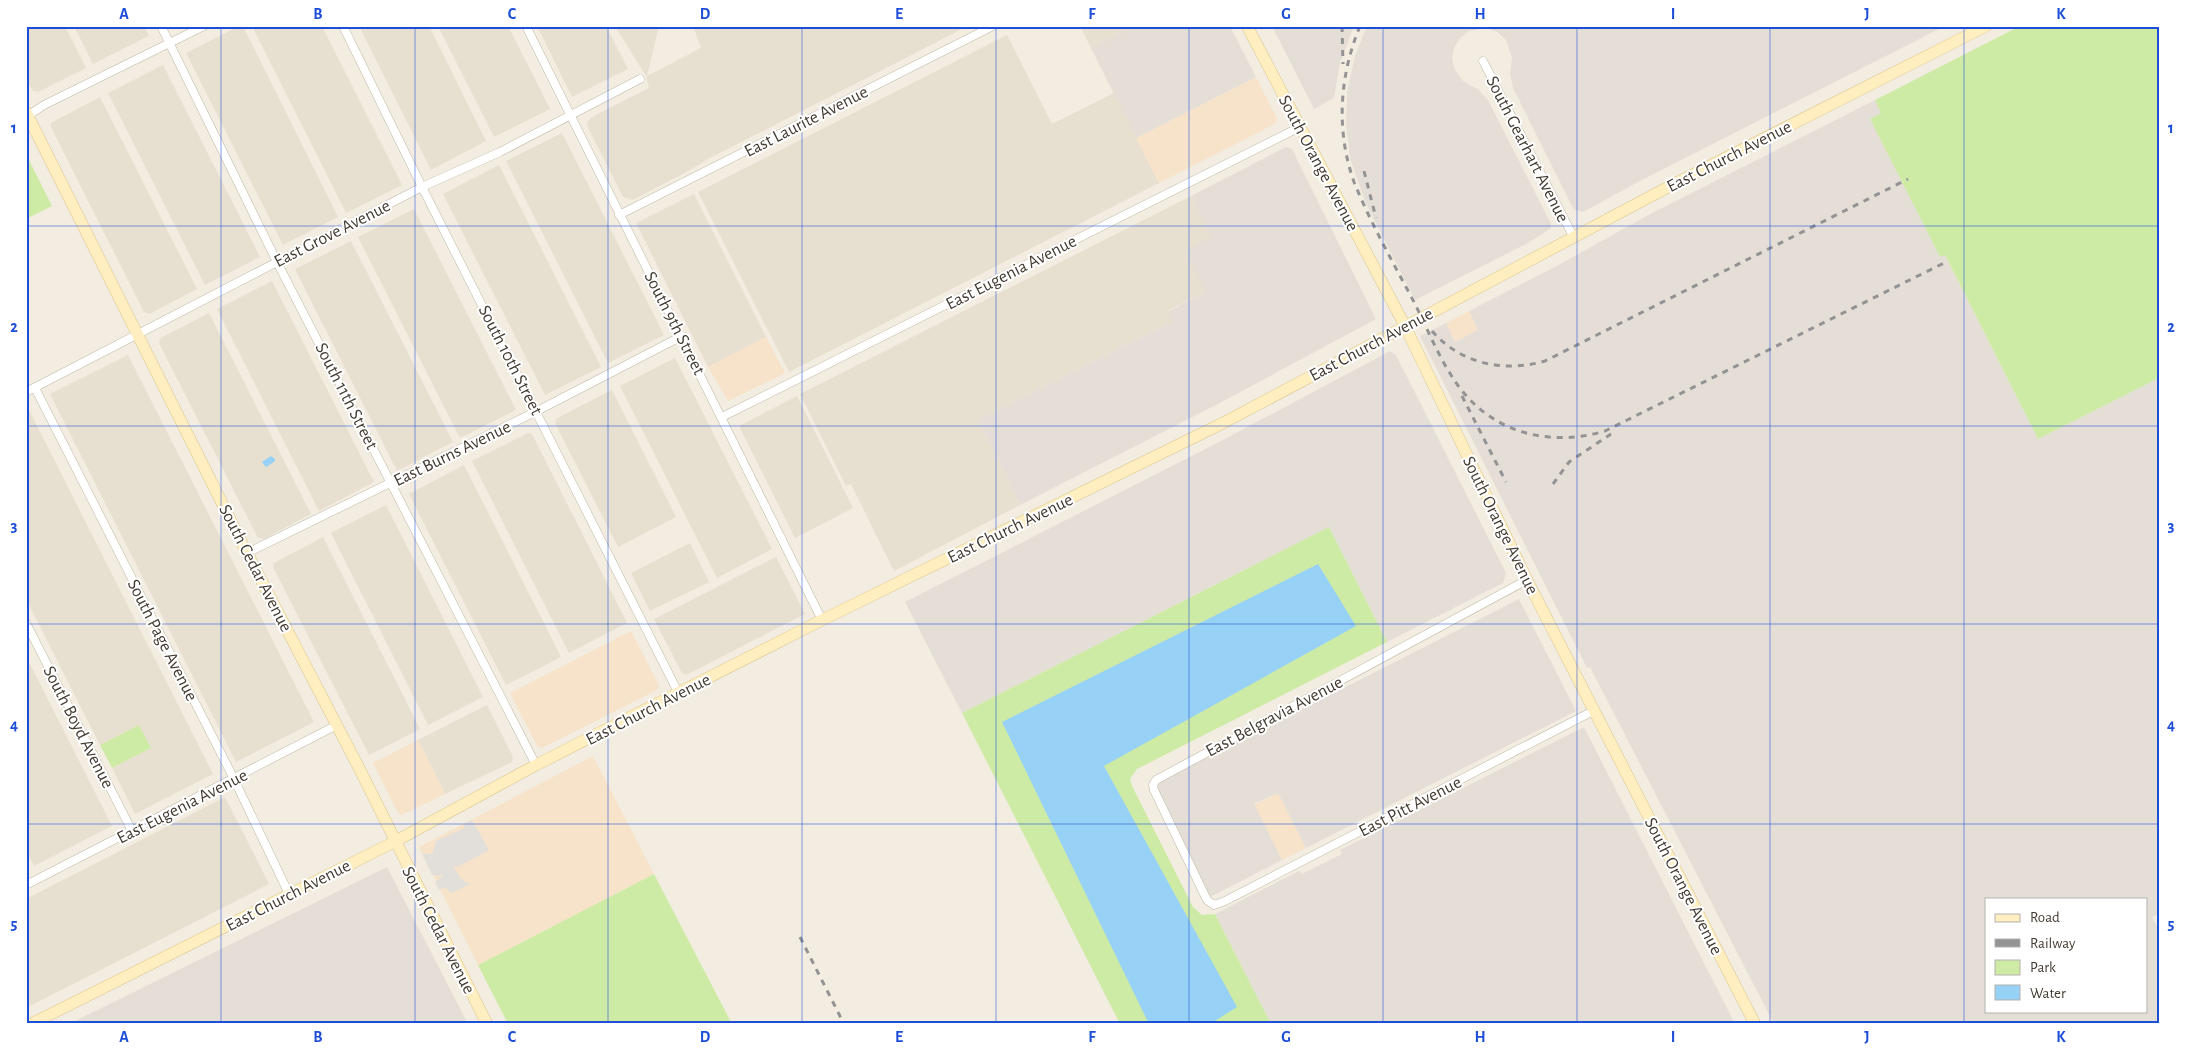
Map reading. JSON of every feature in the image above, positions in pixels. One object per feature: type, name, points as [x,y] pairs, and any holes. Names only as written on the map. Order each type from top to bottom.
[{"type":"main road","name":"South Orange Avenue","points":[[1247,26],[1405,326],[1527,580],[1755,1024]]},
{"type":"main road","name":"East Church Avenue","points":[[31,1024],[394,842],[536,765],[822,620],[1223,423],[1683,180],[1986,26]]},
{"type":"main road","name":"South Cedar Avenue","points":[[27,115],[487,1024]]},
{"type":"street","name":"South 11th Street","points":[[161,26],[277,262],[392,482],[536,765]]},
{"type":"street","points":[[27,115],[204,26]]},
{"type":"street","name":"South 10th Street","points":[[343,26],[422,188],[537,411],[679,694]]},
{"type":"street","name":"South 9th Street","points":[[526,26],[822,620]]},
{"type":"street","name":"East Laurite Avenue","points":[[619,215],[993,26]]},
{"type":"street","name":"South Gearhart Avenue","points":[[1483,61],[1574,238]]},
{"type":"street","name":"East Grove Avenue","points":[[26,392],[422,188],[640,79]]},
{"type":"street","name":"East Eugenia Avenue","points":[[722,417],[1300,127]]},
{"type":"street","name":"East Burns Avenue","points":[[247,553],[537,411],[682,336]]},
{"type":"street","name":"South Page Avenue","points":[[35,388],[234,779],[289,894]]},
{"type":"street","name":"East Belgravia Avenue","points":[[1225,901],[1214,905],[1207,900],[1154,790],[1153,785],[1156,780],[1527,580]]},
{"type":"street","name":"South Boyd Avenue","points":[[26,623],[132,831]]},
{"type":"street","name":"East Pitt Avenue","points":[[1225,901],[1595,710]]},
{"type":"street","name":"East Eugenia Avenue","points":[[27,882],[132,831],[337,725]]},
{"type":"shaded area","points":[[26,26],[65,26],[86,68],[38,92],[33,91],[26,79]]},
{"type":"shaded area","points":[[74,26],[144,26],[149,36],[93,64]]},
{"type":"shaded area","points":[[239,26],[243,26],[338,217],[283,245],[186,53]]},
{"type":"shaded area","points":[[252,26],[322,26],[402,185],[346,213]]},
{"type":"shaded area","points":[[359,26],[429,26],[486,141],[431,170]]},
{"type":"shaded area","points":[[438,26],[508,26],[550,109],[494,137]]},
{"type":"shaded area","points":[[537,26],[606,26],[628,69],[572,97]]},
{"type":"shaded area","points":[[615,26],[659,26],[647,76],[701,48],[693,26],[968,26],[710,158],[633,200],[623,197],[588,128],[587,122],[592,117],[649,88],[646,76]]},
{"type":"shaded area","points":[[1080,26],[1134,26],[1091,48]]},
{"type":"shaded area","points":[[1134,26],[1230,26],[1256,77],[1136,138],[1091,48]]},
{"type":"shaded area","points":[[1272,26],[1354,26],[1340,63],[1334,98],[1314,109]]},
{"type":"shaded area","points":[[1367,26],[1945,26],[1640,181],[1583,212],[1574,210],[1513,88],[1510,74],[1512,57],[1506,40],[1497,32],[1486,28],[1469,31],[1460,38],[1454,48],[1452,59],[1455,70],[1463,81],[1479,90],[1488,100],[1551,224],[1551,228],[1528,243],[1415,300],[1366,204],[1350,158],[1346,123],[1347,92],[1355,56]]},
{"type":"shaded area","points":[[1007,35],[1052,124],[1114,93],[1159,183],[789,372],[698,192]]},
{"type":"shaded area","points":[[163,65],[260,257],[205,285],[108,93]]},
{"type":"shaded area","points":[[1256,77],[1277,119],[1275,124],[1159,183],[1136,138]]},
{"type":"shaded area","points":[[100,97],[197,289],[149,314],[144,312],[51,127],[51,123]]},
{"type":"shaded area","points":[[1875,100],[1882,113],[1871,119],[1940,257],[1945,255],[2038,439],[2159,378],[2159,913],[2152,917],[2159,930],[2159,1024],[1774,1024],[1590,667],[1587,668],[1420,336],[1446,323],[1455,342],[1478,330],[1469,311],[1555,267],[1652,213]]},
{"type":"shaded area","points":[[562,133],[664,335],[608,363],[506,161]]},
{"type":"shaded area","points":[[1286,147],[1292,149],[1376,319],[1216,405],[1020,505],[978,420],[1172,322],[1167,312],[1205,292],[1185,251],[1211,237],[1191,196]]},
{"type":"shaded area","points":[[499,165],[601,367],[545,395],[443,194]]},
{"type":"shaded area","points":[[694,194],[766,337],[708,367],[636,223]]},
{"type":"shaded area","points":[[1191,196],[1212,237],[1205,292],[1167,311],[1172,322],[978,420],[1020,505],[894,571],[851,484],[846,486],[800,394]]},
{"type":"shaded area","points":[[414,209],[516,410],[460,438],[358,237]]},
{"type":"shaded area","points":[[351,241],[453,442],[397,471],[295,269]]},
{"type":"shaded area","points":[[272,281],[374,482],[319,511],[217,309]]},
{"type":"shaded area","points":[[1469,311],[1478,330],[1455,342],[1446,323]]},
{"type":"shaded area","points":[[209,313],[311,514],[264,539],[258,538],[159,343],[161,338]]},
{"type":"shaded area","points":[[766,337],[785,373],[728,401],[708,367]]},
{"type":"shaded area","points":[[1390,351],[1396,355],[1506,573],[1503,583],[1387,642],[1329,527],[962,713],[905,602],[1221,441]]},
{"type":"shaded area","points":[[128,355],[314,722],[236,762],[50,394]]},
{"type":"shaded area","points":[[675,358],[772,549],[717,578],[620,386]]},
{"type":"shaded area","points":[[612,390],[676,517],[618,547],[555,423],[557,418]]},
{"type":"shaded area","points":[[797,396],[853,508],[795,538],[739,426]]},
{"type":"shaded area","points":[[27,406],[213,774],[135,814],[112,768],[151,748],[139,725],[100,745],[26,599]]},
{"type":"shaded area","points":[[528,433],[532,434],[627,623],[569,653],[472,461]]},
{"type":"shaded area","points":[[464,465],[561,657],[506,685],[409,494]]},
{"type":"shaded area","points":[[386,505],[483,697],[428,725],[331,533]]},
{"type":"shaded area","points":[[323,537],[420,729],[369,755],[273,567],[274,563]]},
{"type":"shaded area","points":[[690,543],[709,582],[650,611],[631,573]]},
{"type":"shaded area","points":[[776,557],[805,614],[686,675],[682,673],[654,619]]},
{"type":"shaded area","points":[[1519,599],[1576,711],[1306,848],[1278,793],[1254,804],[1282,860],[1208,898],[1151,786]]},
{"type":"shaded area","points":[[631,631],[659,685],[657,690],[550,744],[541,748],[537,746],[510,693]]},
{"type":"shaded area","points":[[26,656],[112,826],[34,866],[26,850]]},
{"type":"shaded area","points":[[487,705],[513,757],[512,762],[445,794],[418,740]]},
{"type":"shaded area","points":[[1584,727],[1735,1024],[1271,1024],[1215,914],[1299,871],[1302,874],[1342,854],[1340,850]]},
{"type":"shaded area","points":[[418,740],[445,794],[402,815],[398,813],[373,763]]},
{"type":"shaded area","points":[[593,756],[654,874],[478,965],[419,847]]},
{"type":"shaded area","points":[[1278,793],[1306,848],[1282,860],[1254,805]]},
{"type":"shaded area","points":[[225,797],[269,884],[26,1008],[26,899]]},
{"type":"shaded area","points":[[472,820],[489,850],[458,867],[453,865],[460,878],[470,884],[452,893],[444,887],[439,890],[435,882],[443,876],[432,875],[422,854],[432,854],[436,841],[464,828],[465,824]]},
{"type":"shaded area","points":[[387,867],[468,1024],[69,1024]]},
{"type":"green space","points":[[2020,26],[2159,26],[2159,378],[2038,439],[1945,255],[1940,257],[1870,119],[1881,113],[1875,100]]},
{"type":"green space","points":[[26,154],[52,206],[26,219]]},
{"type":"green space","points":[[1329,527],[1387,642],[1137,769],[1130,779],[1193,907],[1202,915],[1215,914],[1271,1024],[1120,1024],[962,713]]},
{"type":"green space","points":[[139,725],[151,748],[112,768],[100,745]]},
{"type":"green space","points":[[654,874],[732,1024],[508,1024],[478,965]]},
{"type":"water","points":[[271,456],[275,461],[266,467],[262,462]]},
{"type":"water","points":[[1318,564],[1356,626],[1104,766],[1237,1007],[1210,1024],[1149,1024],[1002,722]]},
{"type":"railway","points":[[1342,26],[1343,64]]},
{"type":"railway","points":[[1360,26],[1348,65],[1342,104],[1344,143],[1354,182],[1375,229],[1451,375],[1465,394],[1498,422],[1539,436],[1560,438],[1583,436],[1605,431],[1944,263]]},
{"type":"railway","points":[[1364,171],[1376,218]]},
{"type":"railway","points":[[1432,331],[1456,351],[1484,363],[1514,366],[1530,365],[1545,361],[1908,179]]},
{"type":"railway","points":[[1462,396],[1506,482]]},
{"type":"railway","points":[[1553,484],[1569,462],[1611,434]]},
{"type":"railway","points":[[800,937],[844,1024]]}]
